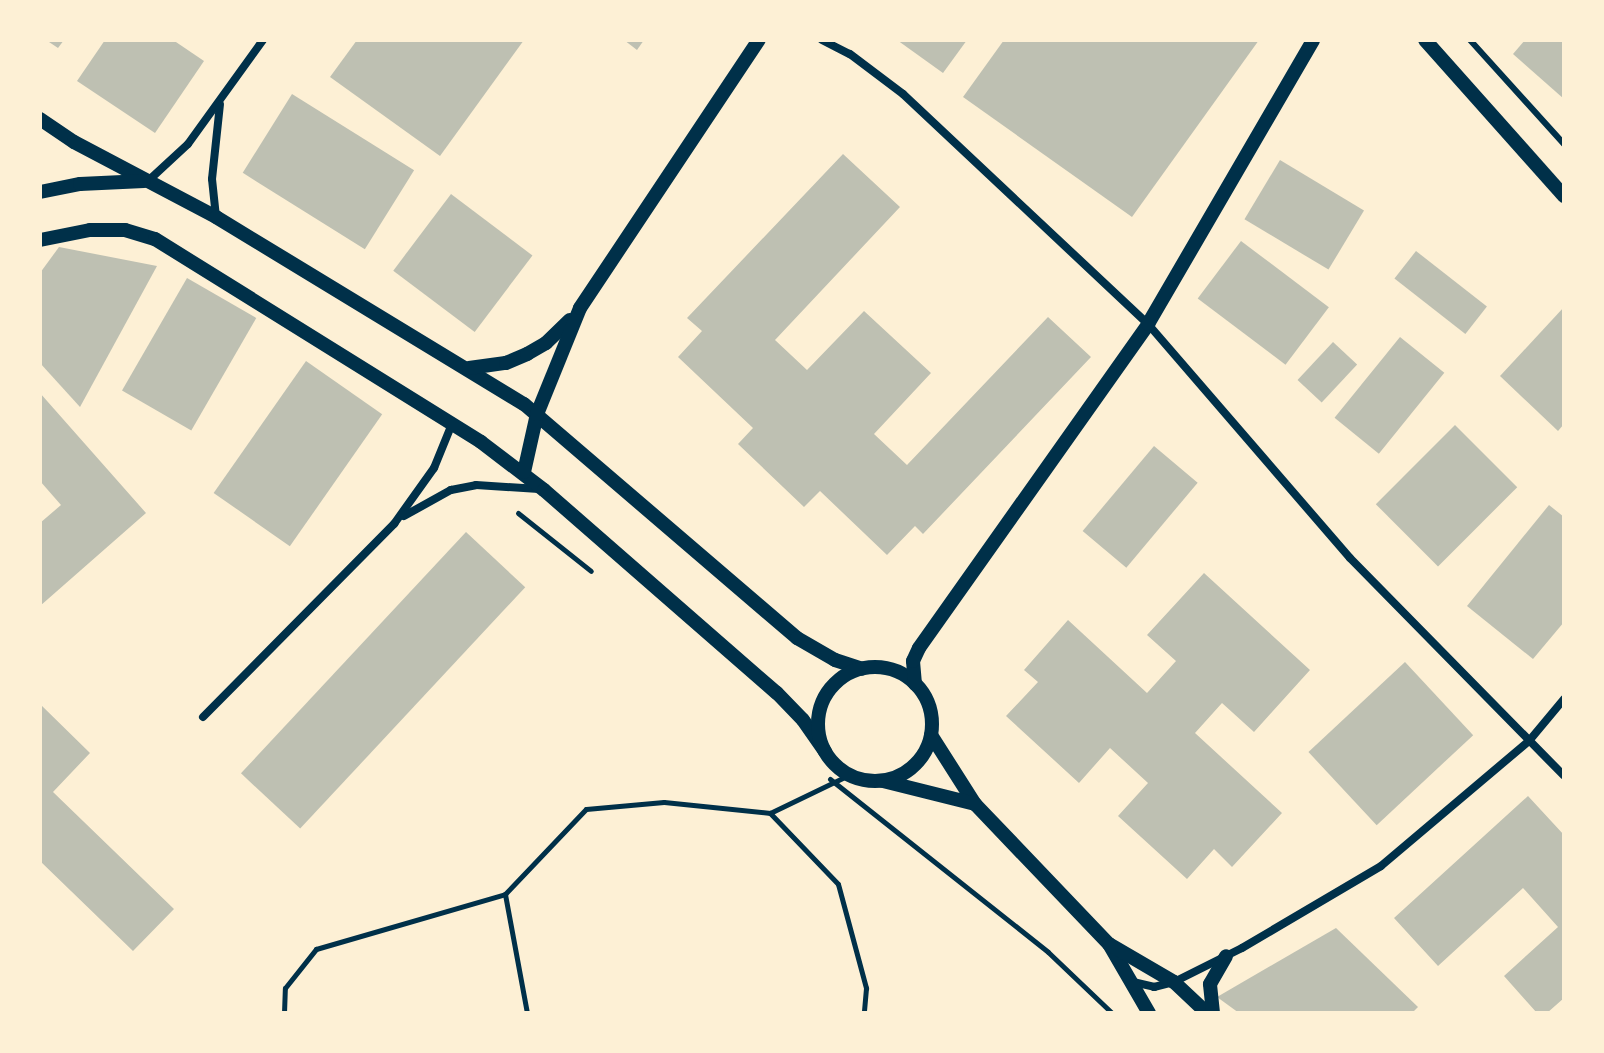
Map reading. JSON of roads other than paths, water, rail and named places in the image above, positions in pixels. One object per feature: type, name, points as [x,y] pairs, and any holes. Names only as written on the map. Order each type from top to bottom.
[{"type":"street","points":[[40,192],[80,184],[148,181],[176,159],[220,103],[263,40]]},
{"type":"street","points":[[469,368],[506,363],[527,354],[546,343],[580,308],[759,40]]},
{"type":"street","points":[[822,40],[850,54],[903,94],[1148,324],[1350,558],[1564,776]]},
{"type":"street","points":[[915,684],[913,661],[919,648],[1148,324],[1313,40]]},
{"type":"street","points":[[1425,40],[1564,196]]},
{"type":"street","points":[[216,217],[212,179],[220,103]]},
{"type":"street","points":[[40,119],[74,142],[216,217],[469,368],[537,414],[797,638],[835,660],[862,669]]},
{"type":"street","points":[[40,240],[90,230],[125,230],[155,239],[182,253],[524,472],[784,700],[825,752],[849,775],[975,804]]},
{"type":"street","points":[[524,472],[537,414],[580,308]]},
{"type":"street","points":[[394,524],[434,468],[452,424]]},
{"type":"street","points":[[203,717],[394,524],[413,509],[451,490],[476,485],[544,490]]},
{"type":"street","points":[[825,752],[819,736],[818,718],[822,701],[846,675],[862,669],[881,668],[899,673],[915,684],[929,708],[931,735],[975,804],[1109,944],[1147,1011]]},
{"type":"street","points":[[1129,979],[1146,987],[1174,982],[1226,956],[1381,866],[1529,741],[1564,699]]},
{"type":"street","points":[[883,781],[899,776],[918,762],[931,735]]},
{"type":"street","points":[[1109,944],[1174,982],[1210,1013]]},
{"type":"street","points":[[1210,1013],[1210,984],[1226,956]]},
{"type":"lane","points":[[1470,40],[1564,144]]}]
